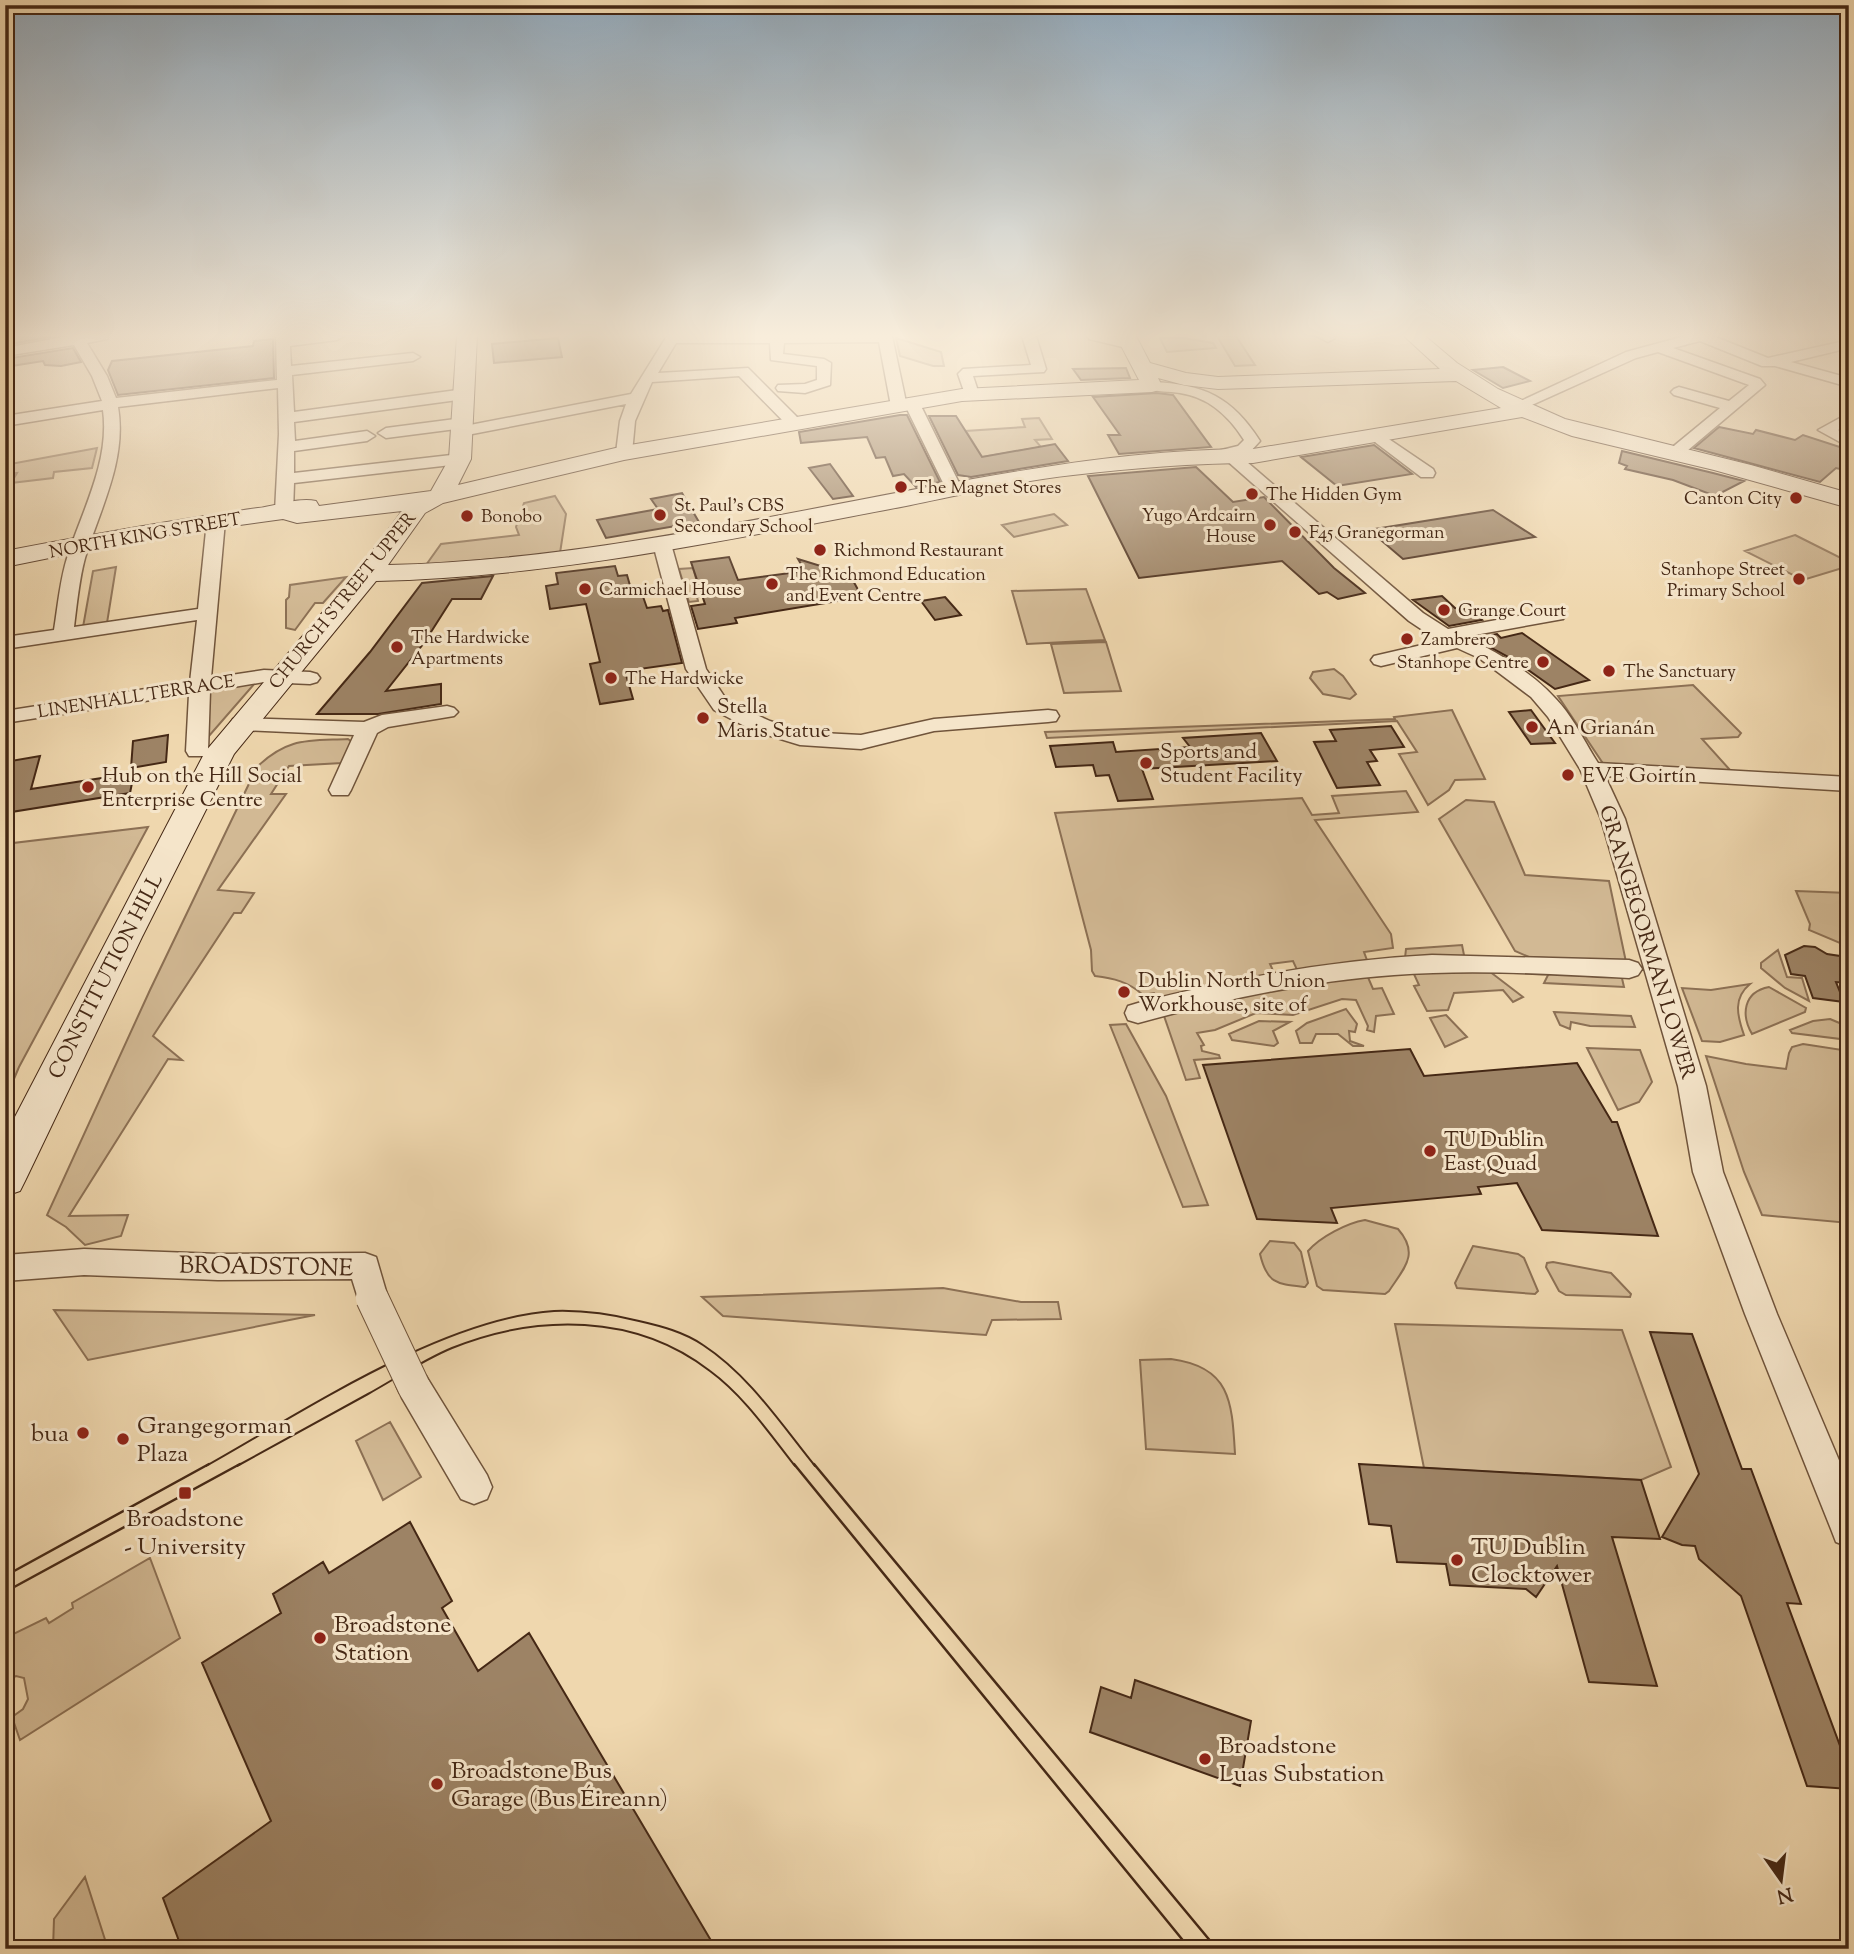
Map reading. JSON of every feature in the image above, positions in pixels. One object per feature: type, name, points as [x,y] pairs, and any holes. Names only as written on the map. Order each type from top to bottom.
[{"type":"main road","points":[[441,494],[460,459],[462,427]]},
{"type":"main road","name":"NORTH KING STREET","points":[[284,512],[297,516],[415,502],[624,453],[776,427]]},
{"type":"main road","points":[[369,573],[541,560],[662,544],[1071,468],[1222,457],[1423,427]]},
{"type":"main road","points":[[1570,427],[1765,476],[1849,502]]},
{"type":"main road","name":"NORTH KING STREET","points":[[5,559],[307,506],[416,494],[441,494]]},
{"type":"main road","name":"CHURCH STREET UPPER","points":[[254,725],[281,677],[369,573],[416,508],[441,494]]},
{"type":"main road","name":"CHURCH STREET UPPER","points":[[204,763],[310,678],[396,573],[439,511],[441,494]]},
{"type":"main road","points":[[369,508],[382,510],[388,515],[396,534]]},
{"type":"main road","name":"CONSTITUTION HILL","points":[[5,1179],[177,834],[204,763]]},
{"type":"street","points":[[63,635],[81,545],[104,478],[111,427]]},
{"type":"street","points":[[284,512],[287,427]]},
{"type":"street","points":[[386,433],[460,427]]},
{"type":"street","points":[[624,453],[623,440],[627,427]]},
{"type":"street","points":[[918,427],[954,489]]},
{"type":"street","points":[[1222,457],[1243,450],[1252,441],[1240,427]]},
{"type":"street","points":[[1675,453],[1705,427]]},
{"type":"street","points":[[1831,427],[1826,430],[1828,433],[1849,442]]},
{"type":"street","points":[[287,447],[367,436]]},
{"type":"street","points":[[1377,436],[1427,473]]},
{"type":"street","name":"GRANGEGORMAN LOWER","points":[[1222,457],[1406,609],[1452,639],[1486,654],[1538,692],[1557,714],[1591,769],[1613,819],[1692,1086],[1708,1172],[1761,1314],[1849,1529]]},
{"type":"street","points":[[286,480],[460,459]]},
{"type":"street","points":[[204,763],[200,684],[216,521]]},
{"type":"street","points":[[662,544],[696,669],[722,706],[766,727],[800,738],[860,742],[934,725],[1048,716]]},
{"type":"street","points":[[5,643],[207,613]]},
{"type":"street","points":[[1381,660],[1482,627],[1556,615]]},
{"type":"street","name":"LINENHALL TERRACE","points":[[5,717],[200,684],[264,676],[310,678]]},
{"type":"street","points":[[254,725],[368,729],[382,721],[447,712]]},
{"type":"street","points":[[340,790],[368,729]]},
{"type":"street","points":[[1591,769],[1849,784]]},
{"type":"street","points":[[1138,1013],[1218,992],[1340,972],[1430,964],[1527,963],[1629,969]]},
{"type":"street","name":"BROADSTONE","points":[[5,1268],[84,1262],[218,1267],[365,1266],[372,1298],[414,1387],[474,1487]]},
{"type":"shaded area","points":[[1045,427],[1052,439],[1035,440],[1041,447],[982,457],[966,431]]},
{"type":"shaded area","points":[[97,448],[92,468],[54,472],[53,478],[11,483],[17,473],[8,474],[5,465]]},
{"type":"shaded area","points":[[555,496],[566,514],[560,553],[426,565],[441,544],[519,535],[516,527],[524,503]]},
{"type":"shaded area","points":[[1054,514],[1067,525],[1014,537],[1002,525]]},
{"type":"shaded area","points":[[1795,535],[1849,562],[1849,566],[1803,580],[1745,551]]},
{"type":"shaded area","points":[[116,567],[107,623],[83,627],[93,571]]},
{"type":"shaded area","points":[[693,568],[701,596],[697,597],[698,601],[689,602],[679,569]]},
{"type":"shaded area","points":[[346,577],[323,603],[315,603],[295,630],[286,628],[286,600],[289,597],[290,585]]},
{"type":"shaded area","points":[[1086,589],[1105,640],[1027,644],[1012,591]]},
{"type":"shaded area","points":[[1106,642],[1121,691],[1064,693],[1051,644]]},
{"type":"shaded area","points":[[1334,669],[1343,676],[1356,694],[1350,699],[1323,694],[1310,678],[1313,672]]},
{"type":"shaded area","points":[[256,682],[202,744],[207,691]]},
{"type":"shaded area","points":[[1693,685],[1741,733],[1738,737],[1702,739],[1730,770],[1604,765],[1558,696]]},
{"type":"shaded area","points":[[1452,710],[1485,779],[1455,780],[1449,790],[1428,805],[1399,754],[1417,752],[1397,721],[1047,738],[1045,732],[1395,719],[1394,717]]},
{"type":"shaded area","points":[[348,739],[352,742],[342,763],[289,766],[271,794],[286,794],[218,890],[254,893],[241,913],[234,913],[153,1036],[182,1060],[168,1059],[69,1216],[128,1215],[121,1236],[85,1245],[66,1227],[47,1215],[150,990],[257,767],[289,745]]},
{"type":"shaded area","points":[[1406,791],[1418,812],[1315,820],[1391,934],[1393,948],[1364,952],[1368,963],[1298,972],[1293,961],[1270,964],[1275,975],[1158,1000],[1154,993],[1143,995],[1120,981],[1095,976],[1092,971],[1091,950],[1055,813],[1302,798],[1312,815],[1339,813],[1332,796]]},
{"type":"shaded area","points":[[1466,800],[1494,802],[1525,875],[1609,881],[1626,962],[1529,957],[1515,951],[1439,819]]},
{"type":"shaded area","points":[[148,827],[19,1067],[5,1100],[5,844]]},
{"type":"shaded area","points":[[1796,891],[1849,893],[1849,950],[1845,945],[1809,930],[1810,924]]},
{"type":"shaded area","points":[[1462,945],[1464,955],[1455,958],[1405,958],[1406,949]]},
{"type":"shaded area","points":[[1778,950],[1787,977],[1802,978],[1809,1001],[1785,988],[1761,968],[1761,963]]},
{"type":"shaded area","points":[[1489,971],[1523,997],[1513,1002],[1503,990],[1454,993],[1448,1010],[1427,1011],[1414,986],[1419,985],[1413,972]]},
{"type":"shaded area","points":[[1549,973],[1621,974],[1624,987],[1544,983]]},
{"type":"shaded area","points":[[1367,975],[1373,989],[1382,988],[1394,1014],[1376,1016],[1374,1032],[1367,1030],[1368,1026],[1356,1000],[1342,999],[1293,1015],[1256,1013],[1215,1030],[1197,1033],[1204,1045],[1201,1046],[1202,1051],[1219,1055],[1220,1058],[1194,1060],[1200,1078],[1186,1080],[1163,1013],[1254,991]]},
{"type":"shaded area","points":[[1750,984],[1741,995],[1738,1007],[1744,1035],[1720,1042],[1702,1041],[1682,988],[1711,990]]},
{"type":"shaded area","points":[[1769,987],[1806,1008],[1805,1012],[1752,1034],[1746,1019],[1749,999]]},
{"type":"shaded area","points":[[1346,1009],[1357,1024],[1355,1032],[1349,1031],[1350,1041],[1364,1046],[1353,1046],[1338,1034],[1316,1034],[1312,1043],[1300,1043],[1296,1031],[1307,1023]]},
{"type":"shaded area","points":[[1554,1012],[1631,1016],[1635,1027],[1590,1026],[1571,1022],[1570,1029],[1560,1025]]},
{"type":"shaded area","points":[[1446,1015],[1467,1037],[1445,1047],[1430,1018]]},
{"type":"shaded area","points":[[1830,1019],[1849,1027],[1849,1040],[1792,1033],[1790,1030],[1813,1021]]},
{"type":"shaded area","points":[[1259,1021],[1290,1022],[1273,1031],[1278,1043],[1274,1046],[1232,1040],[1229,1034]]},
{"type":"shaded area","points":[[1126,1024],[1166,1096],[1208,1205],[1183,1207],[1110,1025]]},
{"type":"shaded area","points":[[1803,1044],[1849,1051],[1849,1223],[1762,1215],[1744,1172],[1706,1056],[1786,1069],[1792,1047]]},
{"type":"shaded area","points":[[1587,1048],[1640,1050],[1652,1082],[1639,1102],[1618,1110]]},
{"type":"shaded area","points":[[1365,1220],[1398,1229],[1408,1246],[1409,1254],[1404,1268],[1385,1294],[1323,1290],[1317,1286],[1308,1251],[1334,1231]]},
{"type":"shaded area","points":[[1270,1241],[1294,1243],[1301,1252],[1308,1283],[1305,1287],[1280,1283],[1270,1277],[1260,1254]]},
{"type":"shaded area","points":[[1473,1246],[1518,1254],[1524,1258],[1538,1291],[1535,1294],[1457,1288],[1455,1283]]},
{"type":"shaded area","points":[[1547,1263],[1611,1273],[1631,1294],[1630,1297],[1566,1295],[1559,1291],[1546,1267]]},
{"type":"shaded area","points":[[943,1288],[1021,1302],[1058,1302],[1061,1319],[992,1320],[986,1335],[723,1316],[702,1297]]},
{"type":"shaded area","points":[[54,1310],[315,1315],[88,1360]]},
{"type":"shaded area","points":[[1395,1324],[1622,1330],[1671,1467],[1641,1480],[1424,1468]]},
{"type":"shaded area","points":[[1171,1359],[1191,1363],[1217,1379],[1229,1403],[1235,1454],[1146,1449],[1140,1360]]},
{"type":"shaded area","points":[[390,1422],[421,1477],[383,1500],[356,1441]]},
{"type":"shaded area","points":[[150,1558],[180,1638],[20,1740],[12,1717],[23,1709],[28,1699],[24,1678],[16,1676],[6,1681],[5,1638],[46,1618],[49,1623],[73,1608],[72,1603]]},
{"type":"shaded area","points":[[85,1877],[108,1949],[53,1949],[54,1919]]},
{"type":"building","points":[[828,427],[913,427],[940,482],[916,487],[904,474],[893,476],[885,457],[876,458],[867,437],[801,443],[799,432]]},
{"type":"building","points":[[934,427],[963,427],[982,457],[1055,444],[1068,461],[971,477],[958,475]]},
{"type":"building","points":[[1114,427],[1197,427],[1211,447],[1119,454],[1108,435],[1120,435]]},
{"type":"building","points":[[1719,427],[1753,434],[1756,430],[1795,440],[1803,435],[1849,450],[1849,463],[1840,469],[1836,468],[1820,482],[1694,448]]},
{"type":"building","points":[[1374,445],[1412,474],[1337,486],[1301,457]]},
{"type":"building","points":[[1622,451],[1744,481],[1715,496],[1673,480],[1625,469],[1627,466],[1619,463]]},
{"type":"building","points":[[830,464],[853,496],[833,499],[809,468]]},
{"type":"building","points":[[1196,467],[1233,502],[1264,497],[1334,568],[1365,593],[1338,599],[1327,592],[1319,594],[1282,561],[1139,578],[1088,476]]},
{"type":"building","name":"St. Paul's CBS Secondary School","points":[[682,493],[699,522],[606,538],[597,520],[658,509],[651,499]]},
{"type":"building","points":[[1493,510],[1535,537],[1403,559],[1369,530]]},
{"type":"building","name":"The Richmond Education and Event Centre","points":[[729,557],[738,580],[805,571],[798,559],[850,575],[862,597],[735,618],[737,623],[698,629],[691,606],[705,604],[691,562]]},
{"type":"building","points":[[615,566],[618,576],[627,575],[631,589],[640,588],[647,608],[661,606],[663,611],[668,610],[682,663],[625,671],[633,699],[600,704],[590,664],[600,662],[586,604],[550,609],[546,586],[558,584],[556,573]]},
{"type":"building","name":"The Hardwicke Apartments","points":[[493,576],[481,599],[452,599],[424,643],[386,691],[441,684],[441,704],[378,714],[317,714],[370,652],[422,583]]},
{"type":"building","name":"Grange Court","points":[[1442,596],[1455,608],[1471,610],[1482,620],[1449,626],[1413,600]]},
{"type":"building","points":[[945,597],[961,615],[935,620],[921,601]]},
{"type":"building","name":"Stanhope Centre","points":[[1522,633],[1589,680],[1555,689],[1514,660],[1473,638],[1497,634],[1501,638]]},
{"type":"building","name":"An Grianán","points":[[1531,710],[1555,743],[1531,744],[1509,712]]},
{"type":"building","points":[[1391,726],[1404,747],[1370,750],[1377,761],[1367,762],[1380,785],[1337,788],[1314,742],[1336,741],[1330,730]]},
{"type":"building","name":"Sports and Student Facility","points":[[1261,733],[1277,761],[1142,769],[1153,799],[1118,801],[1109,775],[1096,776],[1093,765],[1056,767],[1050,746],[1113,742],[1116,752],[1190,747],[1183,738]]},
{"type":"building","points":[[168,735],[166,762],[131,768],[133,741]]},
{"type":"building","name":"Hub on the Hill Social Enterprise Centre","points":[[40,756],[31,789],[134,773],[130,793],[5,813],[5,762]]},
{"type":"building","points":[[1804,946],[1840,956],[1849,977],[1849,983],[1836,982],[1844,1002],[1813,998],[1805,976],[1791,974],[1785,955]]},
{"type":"building","name":"TU Dublin East Quad","points":[[1410,1049],[1424,1076],[1577,1063],[1612,1122],[1617,1122],[1658,1236],[1542,1230],[1517,1183],[1478,1187],[1481,1194],[1331,1208],[1337,1223],[1257,1219],[1203,1065]]},
{"type":"building","points":[[1650,1332],[1692,1334],[1742,1469],[1751,1469],[1801,1604],[1787,1603],[1849,1770],[1849,1789],[1807,1786],[1741,1596],[1699,1559],[1695,1546],[1682,1545],[1662,1537],[1699,1474]]},
{"type":"building","points":[[1359,1464],[1641,1480],[1660,1539],[1612,1537],[1657,1686],[1589,1682],[1557,1566],[1536,1597],[1526,1589],[1450,1585],[1446,1564],[1397,1562],[1391,1526],[1369,1524]]},
{"type":"building","name":"Broadstone Bus Garage (Bus Éireann)","points":[[410,1522],[452,1601],[442,1608],[478,1671],[529,1633],[716,1949],[182,1949],[163,1898],[271,1821],[202,1663],[281,1613],[273,1594],[323,1562],[329,1573]]},
{"type":"building","name":"Broadstone Luas Substation","points":[[1135,1680],[1251,1721],[1240,1786],[1090,1732],[1101,1687],[1131,1698]]},
{"type":"tram line","points":[[206,1466],[375,1370],[421,1349],[467,1330],[511,1317],[554,1311],[597,1313],[628,1319],[656,1325],[696,1340],[720,1357],[750,1385],[815,1466]]},
{"type":"tram line","points":[[237,1466],[452,1348],[518,1329],[551,1325],[618,1329],[650,1338],[681,1352],[710,1371],[745,1403],[795,1466]]},
{"type":"tram line","points":[[5,1576],[209,1464]]},
{"type":"tram line","points":[[5,1592],[240,1464]]},
{"type":"tram line","points":[[794,1464],[1190,1949]]},
{"type":"tram line","points":[[814,1464],[1217,1949]]},
{"type":"place","name":"The Magnet Stores","points":[[901,487]]},
{"type":"place","name":"The Hidden Gym","points":[[1252,494]]},
{"type":"place","name":"Canton City","points":[[1796,498]]},
{"type":"place","name":"St. Paul's CBS Secondary School","points":[[660,515]]},
{"type":"place","name":"Bonobo","points":[[467,516]]},
{"type":"place","name":"Yugo Ardcairn House","points":[[1270,525]]},
{"type":"place","name":"F45 Granegorman","points":[[1295,532]]},
{"type":"place","name":"Richmond Restaurant","points":[[820,550]]},
{"type":"place","name":"Stanhope Street Primary School","points":[[1799,579]]},
{"type":"place","name":"The Richmond Education and Event Centre","points":[[772,584]]},
{"type":"place","name":"Carmichael House","points":[[585,589]]},
{"type":"place","name":"Grange Court","points":[[1444,610]]},
{"type":"place","name":"Zambrero","points":[[1407,639]]},
{"type":"place","name":"The Hardwicke Apartments","points":[[397,647]]},
{"type":"place","name":"Stanhope Centre","points":[[1543,662]]},
{"type":"place","name":"The Sanctuary","points":[[1609,671]]},
{"type":"place","name":"The Hardwicke","points":[[611,678]]},
{"type":"place","name":"Stella Maris Statue","points":[[703,718]]},
{"type":"place","name":"An Grianán","points":[[1532,727]]},
{"type":"place","name":"Sports and Student Facility","points":[[1146,763]]},
{"type":"place","name":"EVE Goirtín","points":[[1568,775]]},
{"type":"place","name":"Hub on the Hill Social Enterprise Centre","points":[[88,787]]},
{"type":"place","name":"Dublin North Union Workhouse, site of","points":[[1124,992]]},
{"type":"place","name":"TU Dublin East Quad","points":[[1430,1151]]},
{"type":"place","name":"bua","points":[[83,1433]]},
{"type":"place","name":"Grangegorman Plaza","points":[[123,1439]]},
{"type":"place","name":"Broadstone - University","points":[[185,1493]]},
{"type":"place","name":"TU Dublin Clocktower","points":[[1457,1560]]},
{"type":"place","name":"Broadstone Station","points":[[320,1638]]},
{"type":"place","name":"Broadstone Luas Substation","points":[[1205,1759]]},
{"type":"place","name":"Broadstone Bus Garage (Bus Éireann)","points":[[437,1784]]}]
